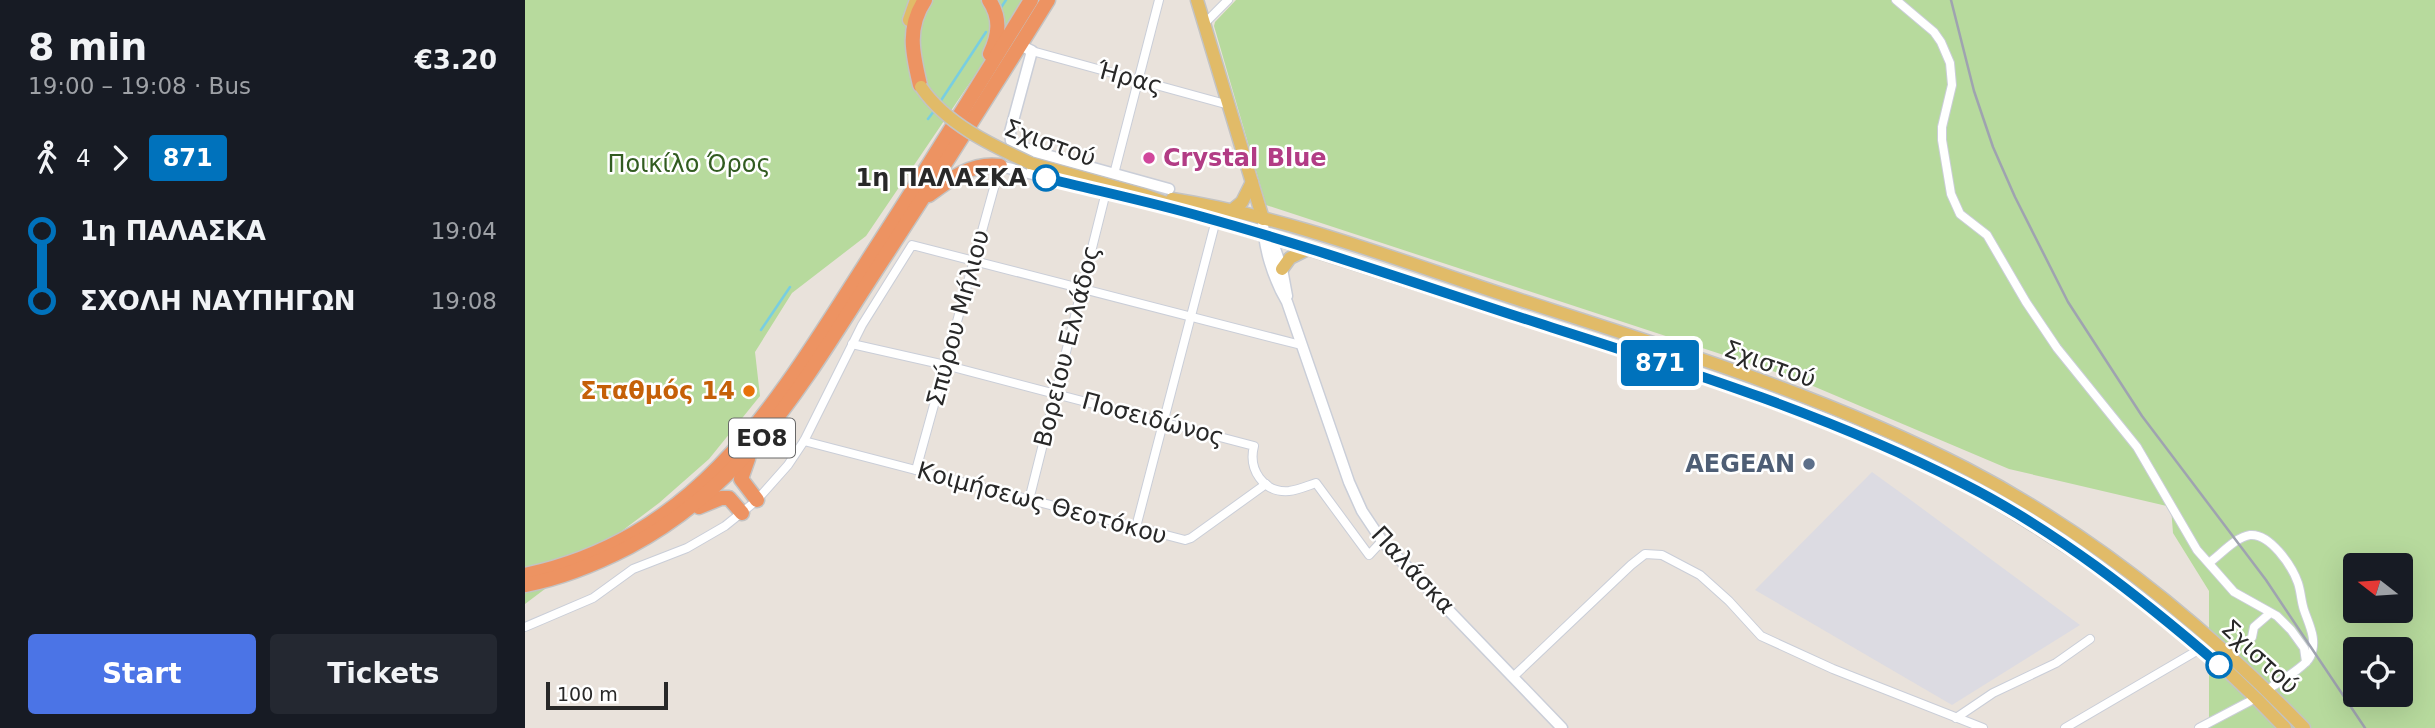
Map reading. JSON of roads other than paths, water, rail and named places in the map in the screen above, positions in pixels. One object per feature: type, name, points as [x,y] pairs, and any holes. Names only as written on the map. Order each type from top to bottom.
[{"type":"highway","points":[[921,86],[912,39],[916,19],[925,0]]},
{"type":"highway","points":[[971,97],[998,33],[997,20],[989,0]]},
{"type":"highway","name":"ΕΟ8","points":[[525,575],[577,560],[641,530],[701,485],[726,461],[766,414],[798,370],[1031,0]]},
{"type":"highway","name":"ΕΟ8","points":[[525,585],[598,562],[654,533],[709,494],[756,444],[808,377],[921,202],[1026,48],[1048,0]]},
{"type":"highway","points":[[921,202],[954,177],[970,169],[1000,166]]},
{"type":"highway","points":[[756,444],[742,470],[741,479],[757,500]]},
{"type":"highway","points":[[685,512],[724,498],[732,500],[742,513]]},
{"type":"main road","points":[[916,0],[906,45],[910,67],[921,86]]},
{"type":"main road","points":[[1197,0],[1263,219]]},
{"type":"main road","name":"Σχιστού","points":[[921,86],[939,107],[968,130],[997,148],[1030,163],[1204,210],[1231,211],[1347,242],[1621,331],[1804,398],[1931,452],[1969,470],[2032,507],[2131,573],[2169,602],[2262,694],[2286,724],[2304,728]]},
{"type":"main road","points":[[1231,211],[1245,197],[1252,182]]},
{"type":"main road","points":[[1169,189],[1204,210]]},
{"type":"main road","points":[[1105,192],[1204,210]]},
{"type":"main road","name":"Σχιστού","points":[[1204,210],[1216,220],[1615,347],[1732,388],[1837,427],[1916,461],[1962,483],[2055,538],[2121,585],[2200,649],[2262,694]]},
{"type":"main road","points":[[1282,269],[1290,258],[1308,249]]},
{"type":"street","points":[[1114,174],[1159,0]]},
{"type":"street","points":[[1204,24],[1229,0]]},
{"type":"street","points":[[1896,0],[1934,32],[1949,64],[1952,85],[1942,127],[1942,140],[1951,194],[1960,214],[1987,235],[2057,348],[2137,447],[2197,551],[2210,562],[2234,592],[2269,614],[2277,616],[2299,640],[2307,662]]},
{"type":"street","name":"Ήρας","points":[[1026,48],[1229,105]]},
{"type":"street","name":"Σχιστού","points":[[1026,48],[1010,132],[1011,141],[1032,151],[1169,189]]},
{"type":"street","name":"Σχιστού","points":[[1000,166],[1105,192]]},
{"type":"street","name":"Σπύρου Μήλιου","points":[[916,470],[1000,166]]},
{"type":"street","name":"Βορείου Ελλάδος","points":[[1029,500],[1105,192]]},
{"type":"street","name":"Παλάσκα","points":[[1263,219],[1279,288],[1287,302]]},
{"type":"street","points":[[1136,527],[1216,220]]},
{"type":"street","name":"Παλάσκα","points":[[1268,236],[1282,269],[1287,302],[1301,345],[1361,511],[1382,541],[1562,728]]},
{"type":"street","points":[[525,627],[593,598],[633,569],[687,548],[742,513],[757,500],[804,441],[852,344],[912,245],[1301,345]]},
{"type":"street","name":"Ποσειδώνος","points":[[852,344],[945,365],[1254,446],[1254,468],[1266,484]]},
{"type":"street","name":"Κοιμήσεως Θεοτόκου","points":[[804,441],[1188,540],[1266,484]]},
{"type":"street","points":[[1266,484],[1274,489],[1287,491],[1316,484],[1369,555],[1382,541]]},
{"type":"street","points":[[2199,728],[2262,694],[2307,662],[2313,636],[2297,580],[2274,545],[2257,536],[2247,536],[2210,562]]},
{"type":"street","points":[[1513,677],[1631,565],[1645,554],[1652,553],[1662,555],[1700,575],[1729,601],[1761,636],[1833,669],[1983,728]]},
{"type":"street","points":[[2252,637],[2254,627],[2269,614]]},
{"type":"street","points":[[1956,718],[1993,694],[2056,663],[2090,639]]},
{"type":"street","points":[[2065,728],[2200,649]]},
{"type":"waterway","points":[[1000,9],[1006,0]]},
{"type":"waterway","points":[[940,102],[986,32]]},
{"type":"waterway","points":[[928,119],[934,111]]},
{"type":"waterway","points":[[761,330],[790,287]]},
{"type":"railway","points":[[1951,0],[1974,91],[1993,147],[2068,302],[2142,416],[2266,580],[2365,728]]},
{"type":"place","name":"Crystal Blue","points":[[1149,158]]},
{"type":"place","name":"1η ΠΑΛΑΣΚΑ","points":[[1046,178]]},
{"type":"place","name":"Σταθμός 14","points":[[749,391]]},
{"type":"place","name":"AEGEAN","points":[[1809,464]]},
{"type":"park label","name":"Ποικίλο Όρος","points":[[689,164]]}]
